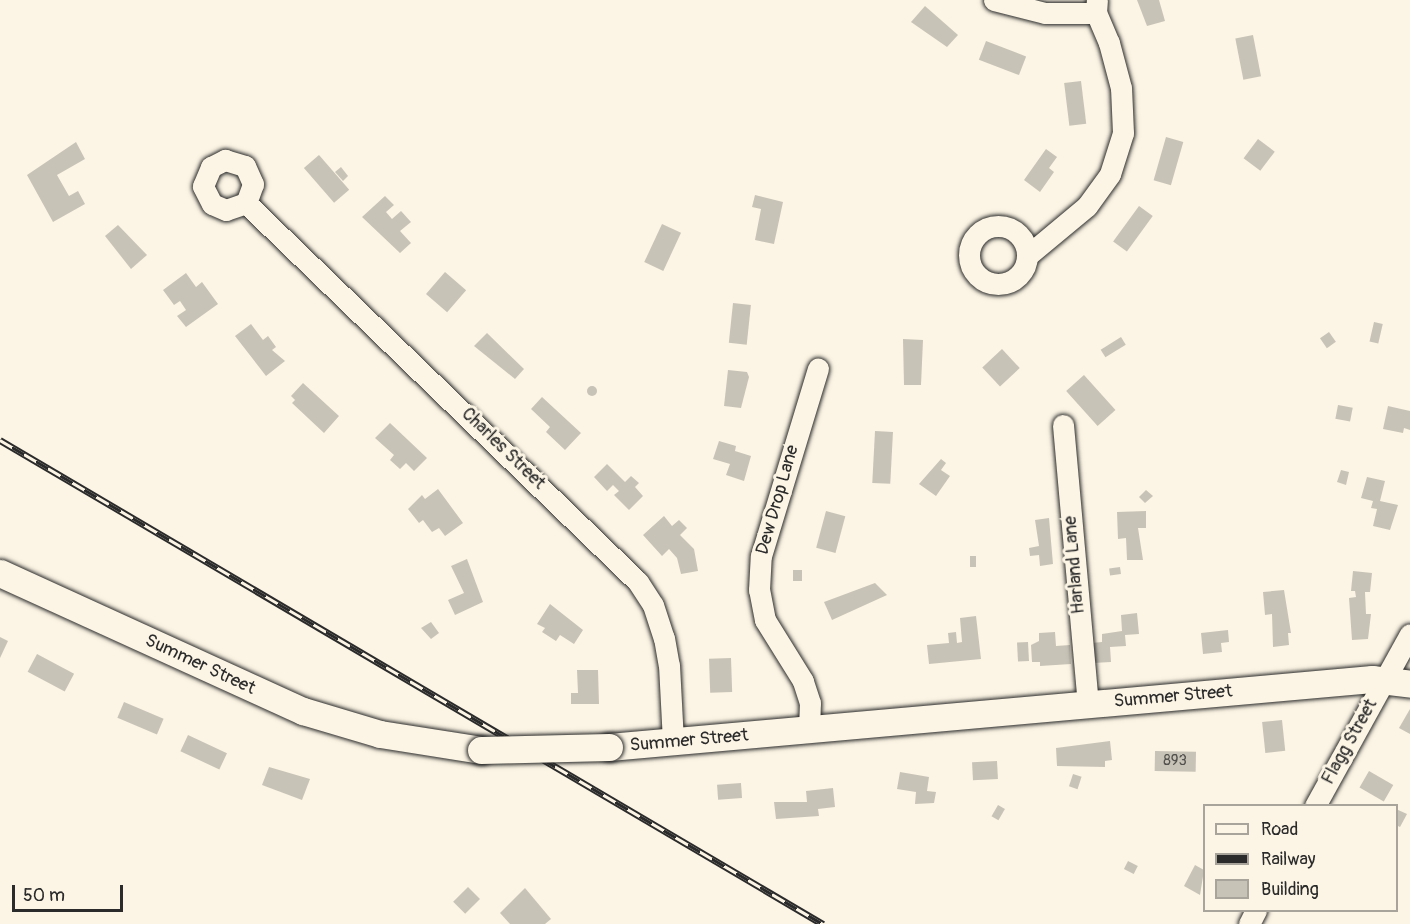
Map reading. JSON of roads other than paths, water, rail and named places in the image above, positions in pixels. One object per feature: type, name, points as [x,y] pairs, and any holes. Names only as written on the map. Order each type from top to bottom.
[{"type":"main road","name":"Summer Street","points":[[0,573],[303,711],[380,734],[481,750],[609,747],[1088,705],[1397,681]]},
{"type":"street","points":[[994,0],[1045,13],[1096,6],[1121,88],[1123,133],[1110,174],[1087,206],[1027,256]]},
{"type":"street","name":"Charles Street","points":[[246,203],[638,582],[653,605],[664,638],[669,665],[672,742]]},
{"type":"street","name":"Dew Drop Lane","points":[[809,730],[810,703],[803,681],[765,620],[759,590],[763,546],[818,368]]},
{"type":"street","name":"Harland Lane","points":[[1063,425],[1088,705]]},
{"type":"street","name":"Flagg Street","points":[[1316,804],[1397,681],[1410,634]]},
{"type":"railway","points":[[0,440],[823,924]]}]
